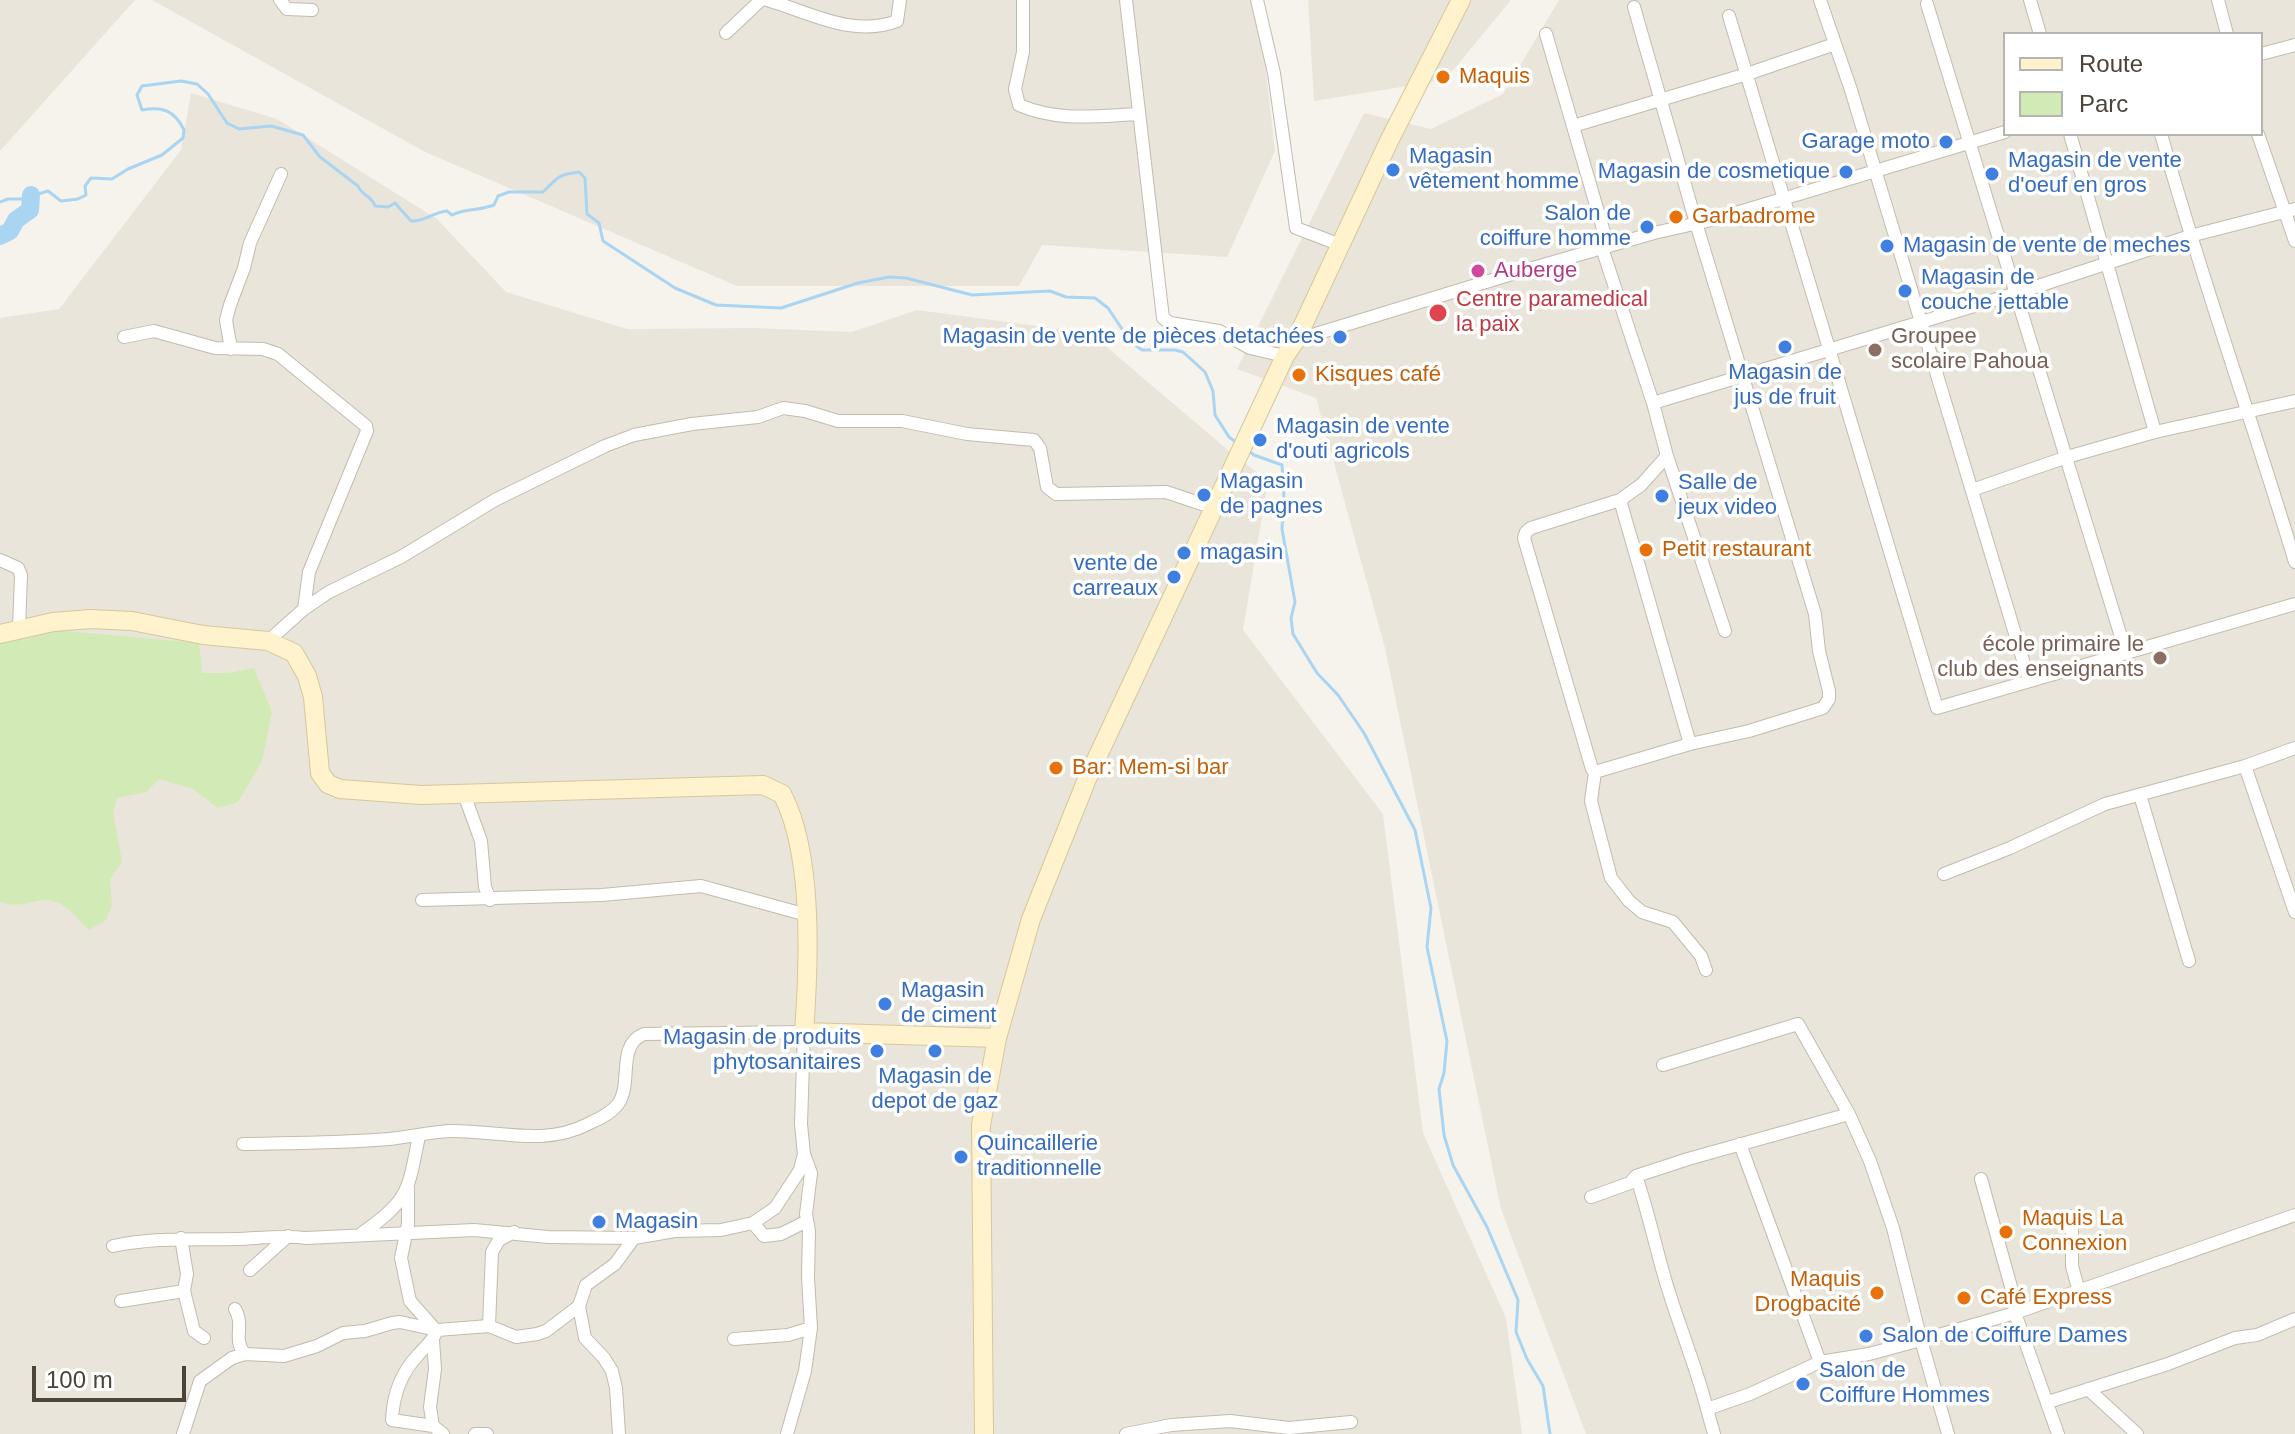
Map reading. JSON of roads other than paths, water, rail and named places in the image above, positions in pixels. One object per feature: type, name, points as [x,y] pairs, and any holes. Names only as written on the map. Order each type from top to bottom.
[{"type":"street","points":[[280,0],[287,9],[312,10]]},
{"type":"street","points":[[726,33],[764,0],[841,25],[889,24],[897,21],[900,0]]},
{"type":"street","points":[[1023,0],[1023,52],[1015,89],[1019,105],[1041,115],[1063,117],[1138,114]]},
{"type":"street","points":[[1126,0],[1163,318],[1170,323],[1219,331],[1250,348],[1285,356]]},
{"type":"street","points":[[1257,0],[1274,73],[1296,228],[1341,245]]},
{"type":"street","points":[[984,1434],[981,1125],[997,1038],[1031,919],[1087,779],[1285,356],[1296,340],[1389,141],[1461,0]]},
{"type":"street","points":[[1820,0],[1876,171],[2029,680]]},
{"type":"street","points":[[2030,0],[2039,32]]},
{"type":"street","points":[[2218,0],[2226,32]]},
{"type":"street","points":[[1927,4],[2126,653]]},
{"type":"street","points":[[1595,772],[1813,712],[1823,708],[1829,699],[1815,614],[1634,7]]},
{"type":"street","points":[[1729,16],[1937,708],[2295,604]]},
{"type":"street","points":[[1546,34],[1667,456],[1725,631]]},
{"type":"street","points":[[1573,126],[1661,101],[1835,44]]},
{"type":"street","points":[[2263,53],[2295,45]]},
{"type":"street","points":[[1296,340],[2003,133]]},
{"type":"street","points":[[2071,136],[2155,432]]},
{"type":"street","points":[[2162,136],[2190,236],[2249,411],[2295,562]]},
{"type":"street","points":[[2259,136],[2290,210],[2295,241]]},
{"type":"street","points":[[231,349],[226,320],[230,305],[250,243],[281,174]]},
{"type":"street","points":[[1653,403],[2017,293],[2190,236],[2290,210]]},
{"type":"street","points":[[124,337],[154,331],[231,349],[263,349],[278,354],[367,428],[309,572],[304,609]]},
{"type":"street","points":[[1972,490],[2067,457],[2155,432],[2295,401]]},
{"type":"street","points":[[268,641],[304,609],[329,592],[401,557],[495,500],[605,446],[661,429],[758,417],[783,408],[838,421],[902,421],[967,434],[1034,440],[1040,448],[1047,487],[1056,494],[1166,492],[1214,508]]},
{"type":"street","points":[[1667,456],[1641,485],[1620,500],[1531,528],[1524,538],[1595,772],[1591,801],[1611,878],[1642,912],[1673,922],[1701,956],[1706,970]]},
{"type":"street","points":[[1620,500],[1690,744]]},
{"type":"street","points":[[0,560],[18,568],[21,575],[19,629]]},
{"type":"street","points":[[0,634],[91,619],[132,621],[203,635],[268,641],[294,653],[307,676],[313,697],[320,773],[328,784],[340,789],[421,795],[763,785],[782,794],[800,842],[807,915],[809,975],[801,1124],[804,1154],[811,1173],[807,1196],[811,1328],[805,1371],[787,1434]]},
{"type":"street","points":[[1944,874],[2010,848],[2105,804],[2245,766],[2295,748]]},
{"type":"street","points":[[2245,766],[2295,912]]},
{"type":"street","points":[[464,794],[481,841],[490,900]]},
{"type":"street","points":[[2140,795],[2189,961]]},
{"type":"street","points":[[422,900],[602,895],[701,886],[807,915]]},
{"type":"street","points":[[1663,1065],[1798,1024],[1849,1114],[1870,1161],[1893,1228],[1948,1434]]},
{"type":"street","points":[[243,1144],[419,1136],[453,1131],[532,1137],[563,1133],[582,1127],[617,1106],[623,1094],[629,1046],[634,1038],[644,1034],[804,1032],[997,1038]]},
{"type":"street","points":[[1591,1197],[1630,1183],[1636,1176],[1849,1114]]},
{"type":"street","points":[[419,1136],[408,1188],[406,1234],[401,1258],[410,1301],[435,1333],[435,1369],[430,1407],[438,1430]]},
{"type":"street","points":[[1740,1144],[1820,1362]]},
{"type":"street","points":[[113,1246],[181,1238],[306,1238],[474,1230],[548,1237],[634,1238],[675,1231],[721,1230],[753,1223],[775,1208],[794,1182],[804,1154]]},
{"type":"street","points":[[1636,1176],[1647,1205],[1663,1274],[1697,1369],[1714,1434]]},
{"type":"street","points":[[1981,1179],[2013,1294],[2015,1313],[2058,1434]]},
{"type":"street","points":[[794,1182],[810,1185]]},
{"type":"street","points":[[359,1235],[393,1210],[408,1188]]},
{"type":"street","points":[[1707,1409],[1750,1394],[1820,1362],[1869,1354],[1985,1324],[2295,1215]]},
{"type":"street","points":[[2072,1216],[2072,1266],[2079,1292]]},
{"type":"street","points":[[753,1223],[768,1237],[807,1221]]},
{"type":"street","points":[[489,1326],[492,1252],[499,1240],[514,1232]]},
{"type":"street","points":[[250,1270],[288,1236]]},
{"type":"street","points":[[181,1238],[187,1274],[184,1291],[194,1331],[204,1338]]},
{"type":"street","points":[[619,1434],[612,1371],[585,1338],[579,1306],[586,1285],[615,1264],[634,1238]]},
{"type":"street","points":[[121,1301],[184,1291]]},
{"type":"street","points":[[183,1434],[200,1381],[227,1361],[245,1354],[284,1356],[317,1346],[343,1333],[400,1322],[435,1333],[489,1326],[516,1337],[537,1334],[546,1331],[579,1306]]},
{"type":"street","points":[[235,1309],[240,1323],[238,1342],[245,1354]]},
{"type":"street","points":[[2048,1402],[2235,1338],[2257,1335],[2295,1319]]},
{"type":"street","points":[[734,1339],[788,1335],[811,1328]]},
{"type":"street","points":[[435,1333],[403,1376],[393,1400],[392,1420],[438,1430]]},
{"type":"street","points":[[2088,1389],[2137,1434]]},
{"type":"street","points":[[1126,1434],[1171,1425],[1230,1421],[1289,1428],[1351,1422]]},
{"type":"street","points":[[475,1434],[487,1434]]},
{"type":"waterway","points":[[0,202],[48,191],[61,201],[78,199],[86,195],[85,186],[91,178],[112,179],[162,155],[183,138],[184,130],[168,111],[142,110],[137,95],[142,86],[181,81],[197,84],[208,94],[227,123],[239,129],[271,126],[303,135],[320,157],[358,186],[375,206],[388,207],[395,203],[411,221],[447,211],[452,215],[488,207],[494,205],[498,196],[509,192],[543,192],[558,178],[579,172],[585,178],[587,214],[599,223],[603,241],[675,288],[716,305],[781,308],[858,283],[889,277],[906,278],[972,295],[1050,291],[1066,297],[1095,298],[1108,308],[1130,341],[1142,350],[1183,352],[1205,372],[1213,391],[1215,415],[1229,437],[1237,443]]},
{"type":"waterway","points":[[0,236],[10,231],[16,220],[30,210],[31,195]]},
{"type":"waterway","points":[[1247,450],[1282,465],[1282,529],[1295,602],[1291,618],[1293,634],[1317,673],[1338,695],[1364,733],[1415,830],[1431,908],[1427,947],[1447,1041],[1439,1089],[1444,1135],[1453,1165],[1487,1227],[1518,1300],[1516,1332],[1543,1386],[1550,1434]]},
{"type":"place","name":"Maquis","points":[[1443,77]]},
{"type":"place","name":"Garage moto","points":[[1946,142]]},
{"type":"place","name":"Magasin vêtement homme","points":[[1393,170]]},
{"type":"place","name":"Magasin de cosmetique","points":[[1846,172]]},
{"type":"place","name":"Magasin de vente d'oeuf en gros","points":[[1992,174]]},
{"type":"place","name":"Garbadrome","points":[[1676,217]]},
{"type":"place","name":"Salon de coiffure homme","points":[[1647,227]]},
{"type":"place","name":"Magasin de vente de meches","points":[[1887,246]]},
{"type":"place","name":"Auberge","points":[[1478,271]]},
{"type":"place","name":"Magasin de couche jettable","points":[[1905,291]]},
{"type":"place","name":"Centre paramedical la paix","points":[[1438,313]]},
{"type":"place","name":"Magasin de vente de pièces detachées","points":[[1340,337]]},
{"type":"place","name":"Magasin de jus de fruit","points":[[1785,347]]},
{"type":"place","name":"Groupee scolaire Pahoua","points":[[1875,350]]},
{"type":"place","name":"Kisques café","points":[[1299,375]]},
{"type":"place","name":"Magasin de vente d'outi agricols","points":[[1260,440]]},
{"type":"place","name":"Magasin de pagnes","points":[[1204,495]]},
{"type":"place","name":"Salle de jeux video","points":[[1662,496]]},
{"type":"place","name":"Petit restaurant","points":[[1646,550]]},
{"type":"place","name":"magasin","points":[[1184,553]]},
{"type":"place","name":"vente de carreaux","points":[[1174,577]]},
{"type":"place","name":"école primaire le club des enseignants","points":[[2160,658]]},
{"type":"place","name":"Bar: Mem-si bar","points":[[1056,768]]},
{"type":"place","name":"Magasin de ciment","points":[[885,1004]]},
{"type":"place","name":"Magasin de produits phytosanitaires","points":[[877,1051]]},
{"type":"place","name":"Magasin de depot de gaz","points":[[935,1051]]},
{"type":"place","name":"Quincaillerie traditionnelle","points":[[961,1157]]},
{"type":"place","name":"Magasin","points":[[599,1222]]},
{"type":"place","name":"Maquis La Connexion","points":[[2006,1232]]},
{"type":"place","name":"Maquis Drogbacité","points":[[1877,1293]]},
{"type":"place","name":"Café Express","points":[[1964,1298]]},
{"type":"place","name":"Salon de Coiffure Dames","points":[[1866,1336]]},
{"type":"place","name":"Salon de Coiffure Hommes","points":[[1803,1384]]}]
